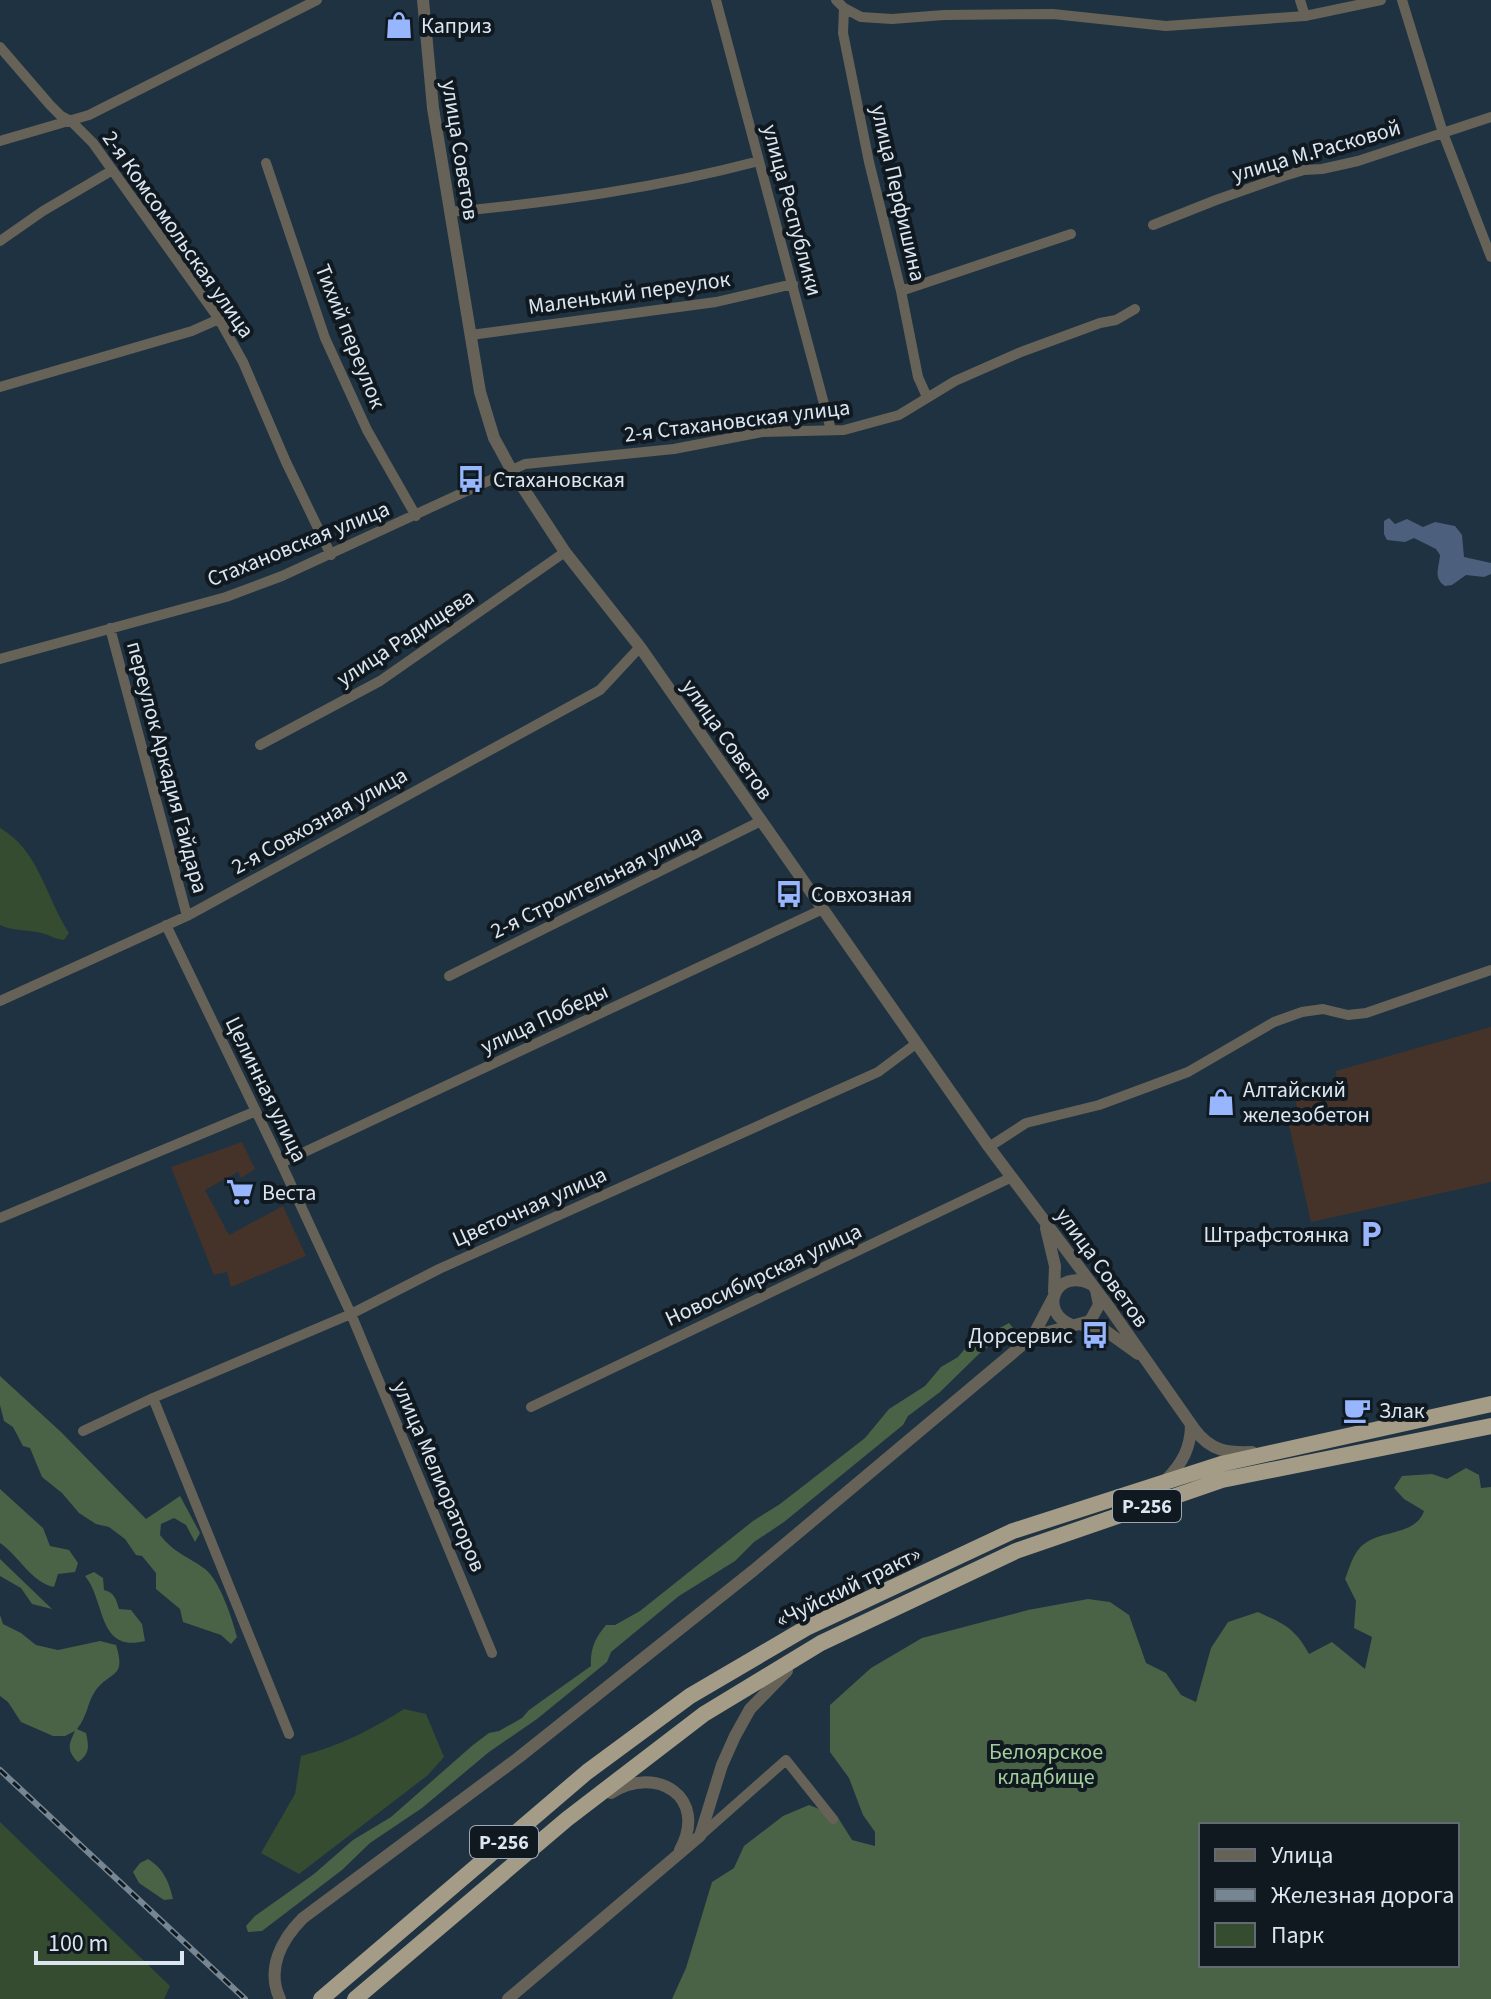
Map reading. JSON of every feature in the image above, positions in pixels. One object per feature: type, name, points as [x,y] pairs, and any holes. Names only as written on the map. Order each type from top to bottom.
[{"type":"highway","name":"«Чуйский тракт»","points":[[323,1998],[587,1772],[690,1696],[806,1628],[1013,1531],[1221,1464],[1491,1404]]},
{"type":"highway","name":"«Чуйский тракт»","points":[[355,1999],[567,1819],[704,1714],[821,1643],[1016,1551],[1222,1480],[1491,1426]]},
{"type":"street","points":[[0,141],[99,111],[317,0]]},
{"type":"street","name":"улица Советов","points":[[423,0],[433,108],[471,335],[487,416],[494,438],[512,471],[565,552],[640,647],[989,1147],[1191,1424],[1207,1444],[1219,1450],[1276,1451]]},
{"type":"street","name":"улица Республики","points":[[716,0],[831,430]]},
{"type":"street","points":[[1300,0],[1305,16]]},
{"type":"street","points":[[840,4],[861,17],[892,19],[1040,14],[1166,26],[1305,16],[1381,0]]},
{"type":"street","points":[[1402,0],[1443,133],[1491,257]]},
{"type":"street","name":"улица Перфишина","points":[[840,4],[843,33],[918,377],[927,397]]},
{"type":"street","name":"2-я Комсомольская улица","points":[[0,47],[50,105],[93,143],[219,319],[243,362],[331,555]]},
{"type":"street","name":"улица М.Расковой","points":[[1153,225],[1294,173],[1358,161],[1491,117]]},
{"type":"street","points":[[450,212],[539,204],[630,189],[694,178],[759,161]]},
{"type":"street","name":"Тихий переулок","points":[[266,163],[325,338],[367,430],[416,516]]},
{"type":"street","points":[[0,241],[43,211],[111,171]]},
{"type":"street","points":[[901,291],[1071,234]]},
{"type":"street","name":"Маленький переулок","points":[[471,335],[716,302],[793,284]]},
{"type":"street","name":"2-я Стахановская улица","points":[[512,471],[525,464],[674,449],[762,432],[844,430],[899,415],[918,406],[927,397],[1021,352],[1116,320],[1135,309]]},
{"type":"street","points":[[0,387],[167,339],[219,319]]},
{"type":"street","name":"Стахановская улица","points":[[0,659],[226,597],[331,555],[512,471]]},
{"type":"street","name":"улица Радищева","points":[[260,745],[380,681],[565,552]]},
{"type":"street","name":"переулок Аркадия Гайдара","points":[[110,628],[187,916]]},
{"type":"street","name":"2-я Совхозная улица","points":[[0,1001],[187,916],[600,690],[640,647]]},
{"type":"street","name":"2-я Строительная улица","points":[[449,976],[761,821]]},
{"type":"street","name":"улица Победы","points":[[281,1163],[823,909]]},
{"type":"street","name":"Целинная улица","points":[[166,925],[351,1314]]},
{"type":"street","points":[[989,1147],[1026,1123],[1099,1105],[1188,1072],[1288,1017],[1323,1009],[1348,1015],[1366,1013],[1491,970]]},
{"type":"street","name":"Цветочная улица","points":[[83,1431],[351,1314],[439,1269],[878,1072],[917,1043]]},
{"type":"street","points":[[0,1218],[256,1111]]},
{"type":"street","name":"Новосибирская улица","points":[[531,1407],[1012,1177]]},
{"type":"street","points":[[1044,1221],[1055,1266],[1053,1306],[1057,1315],[1064,1322],[1112,1334],[1148,1362]]},
{"type":"street","points":[[280,1999],[273,1975],[277,1960],[290,1931],[303,1918],[543,1739],[754,1570],[1033,1336],[1054,1295],[1066,1281],[1076,1279],[1093,1286],[1099,1305],[1096,1314],[1077,1325],[1033,1336]]},
{"type":"street","name":"улица Мелиораторов","points":[[351,1314],[492,1653]]},
{"type":"street","points":[[153,1398],[289,1734]]},
{"type":"street","points":[[1164,1482],[1183,1460],[1191,1424]]},
{"type":"street","points":[[709,1824],[714,1793],[731,1745],[750,1709],[777,1679],[821,1643]]},
{"type":"street","points":[[508,1999],[786,1760],[833,1819]]},
{"type":"street","points":[[567,1819],[621,1787],[651,1781],[670,1787],[684,1801],[687,1835],[670,1861]]},
{"type":"street","points":[[714,1793],[723,1805],[735,1807]]},
{"type":"street","points":[[686,1809],[709,1824]]},
{"type":"shaded area","points":[[1491,1027],[1491,1182],[1311,1222],[1287,1116],[1298,1112],[1294,1094],[1337,1085],[1336,1071]]},
{"type":"shaded area","points":[[242,1142],[255,1169],[241,1178],[238,1172],[205,1190],[229,1235],[283,1206],[306,1256],[231,1287],[227,1272],[214,1275],[171,1167]]},
{"type":"green space","points":[[0,828],[13,837],[33,862],[69,933],[64,940],[0,925]]},
{"type":"green space","points":[[1009,1323],[1013,1328],[1004,1338],[983,1350],[940,1392],[908,1416],[903,1425],[784,1522],[754,1542],[735,1561],[679,1596],[611,1652],[607,1662],[537,1719],[489,1752],[422,1808],[370,1843],[342,1870],[262,1931],[248,1932],[246,1926],[255,1916],[314,1874],[353,1840],[391,1817],[473,1745],[489,1733],[522,1718],[591,1666],[594,1644],[606,1625],[615,1625],[640,1611],[753,1521],[780,1504],[865,1438],[889,1409],[925,1386],[941,1367],[958,1357],[968,1345]]},
{"type":"green space","points":[[0,1376],[61,1432],[146,1519],[180,1496],[200,1533],[195,1542],[186,1525],[174,1518],[161,1524],[160,1535],[176,1551],[205,1569],[216,1582],[237,1637],[231,1644],[221,1635],[183,1622],[180,1609],[156,1589],[156,1573],[142,1556],[136,1555],[125,1539],[109,1527],[96,1524],[79,1513],[62,1493],[42,1477],[30,1448],[23,1446],[13,1427],[4,1421],[0,1405]]},
{"type":"green space","name":"Белоярское кладбище","points":[[1466,1468],[1479,1475],[1481,1488],[1491,1487],[1491,1999],[672,1999],[686,1968],[712,1882],[734,1868],[744,1846],[783,1816],[809,1805],[837,1816],[852,1840],[875,1846],[875,1832],[863,1815],[849,1778],[830,1752],[830,1705],[871,1668],[922,1638],[1028,1610],[1088,1599],[1110,1602],[1129,1615],[1146,1663],[1166,1673],[1181,1695],[1196,1702],[1211,1648],[1228,1622],[1258,1612],[1288,1628],[1309,1654],[1332,1642],[1365,1669],[1372,1637],[1354,1628],[1356,1601],[1345,1579],[1352,1560],[1364,1544],[1406,1528],[1420,1519],[1424,1511],[1404,1499],[1394,1488],[1402,1476],[1432,1474],[1447,1479]]},
{"type":"green space","points":[[0,1489],[43,1528],[50,1546],[69,1550],[78,1563],[75,1572],[58,1574],[54,1587],[32,1575],[0,1543]]},
{"type":"green space","points":[[0,1559],[52,1609],[32,1604],[21,1588],[0,1576]]},
{"type":"green space","points":[[94,1572],[103,1578],[104,1590],[113,1595],[119,1609],[131,1610],[142,1624],[145,1641],[130,1643],[110,1632],[85,1576]]},
{"type":"green space","points":[[0,1615],[3,1624],[36,1645],[58,1650],[100,1641],[116,1645],[118,1670],[94,1693],[77,1729],[86,1733],[88,1746],[87,1753],[78,1762],[70,1747],[75,1731],[65,1736],[53,1736],[21,1722],[8,1702],[0,1696]]},
{"type":"green space","points":[[404,1709],[426,1714],[444,1757],[428,1775],[299,1874],[261,1853],[295,1794],[301,1756],[354,1737]]},
{"type":"green space","points":[[0,1822],[170,1986],[164,1999],[0,1999]]},
{"type":"green space","points":[[148,1859],[165,1876],[173,1899],[164,1900],[139,1883],[133,1872]]},
{"type":"water","points":[[1389,518],[1395,524],[1407,519],[1423,527],[1435,522],[1455,526],[1462,535],[1464,557],[1491,563],[1491,574],[1484,577],[1466,575],[1445,586],[1438,576],[1440,555],[1436,549],[1414,538],[1405,542],[1387,540],[1384,521]]},
{"type":"railway","points":[[0,1770],[245,1999]]},
{"type":"place","name":"Каприз","points":[[399,25]]},
{"type":"place","name":"Стахановская","points":[[471,479]]},
{"type":"place","name":"Совхозная","points":[[789,894]]},
{"type":"place","name":"Алтайский железобетон","points":[[1221,1102]]},
{"type":"place","name":"Веста","points":[[240,1192]]},
{"type":"place","name":"Штрафстоянка","points":[[1371,1234]]},
{"type":"place","name":"Дорсервис","points":[[1095,1335]]},
{"type":"place","name":"Злак","points":[[1357,1410]]}]
